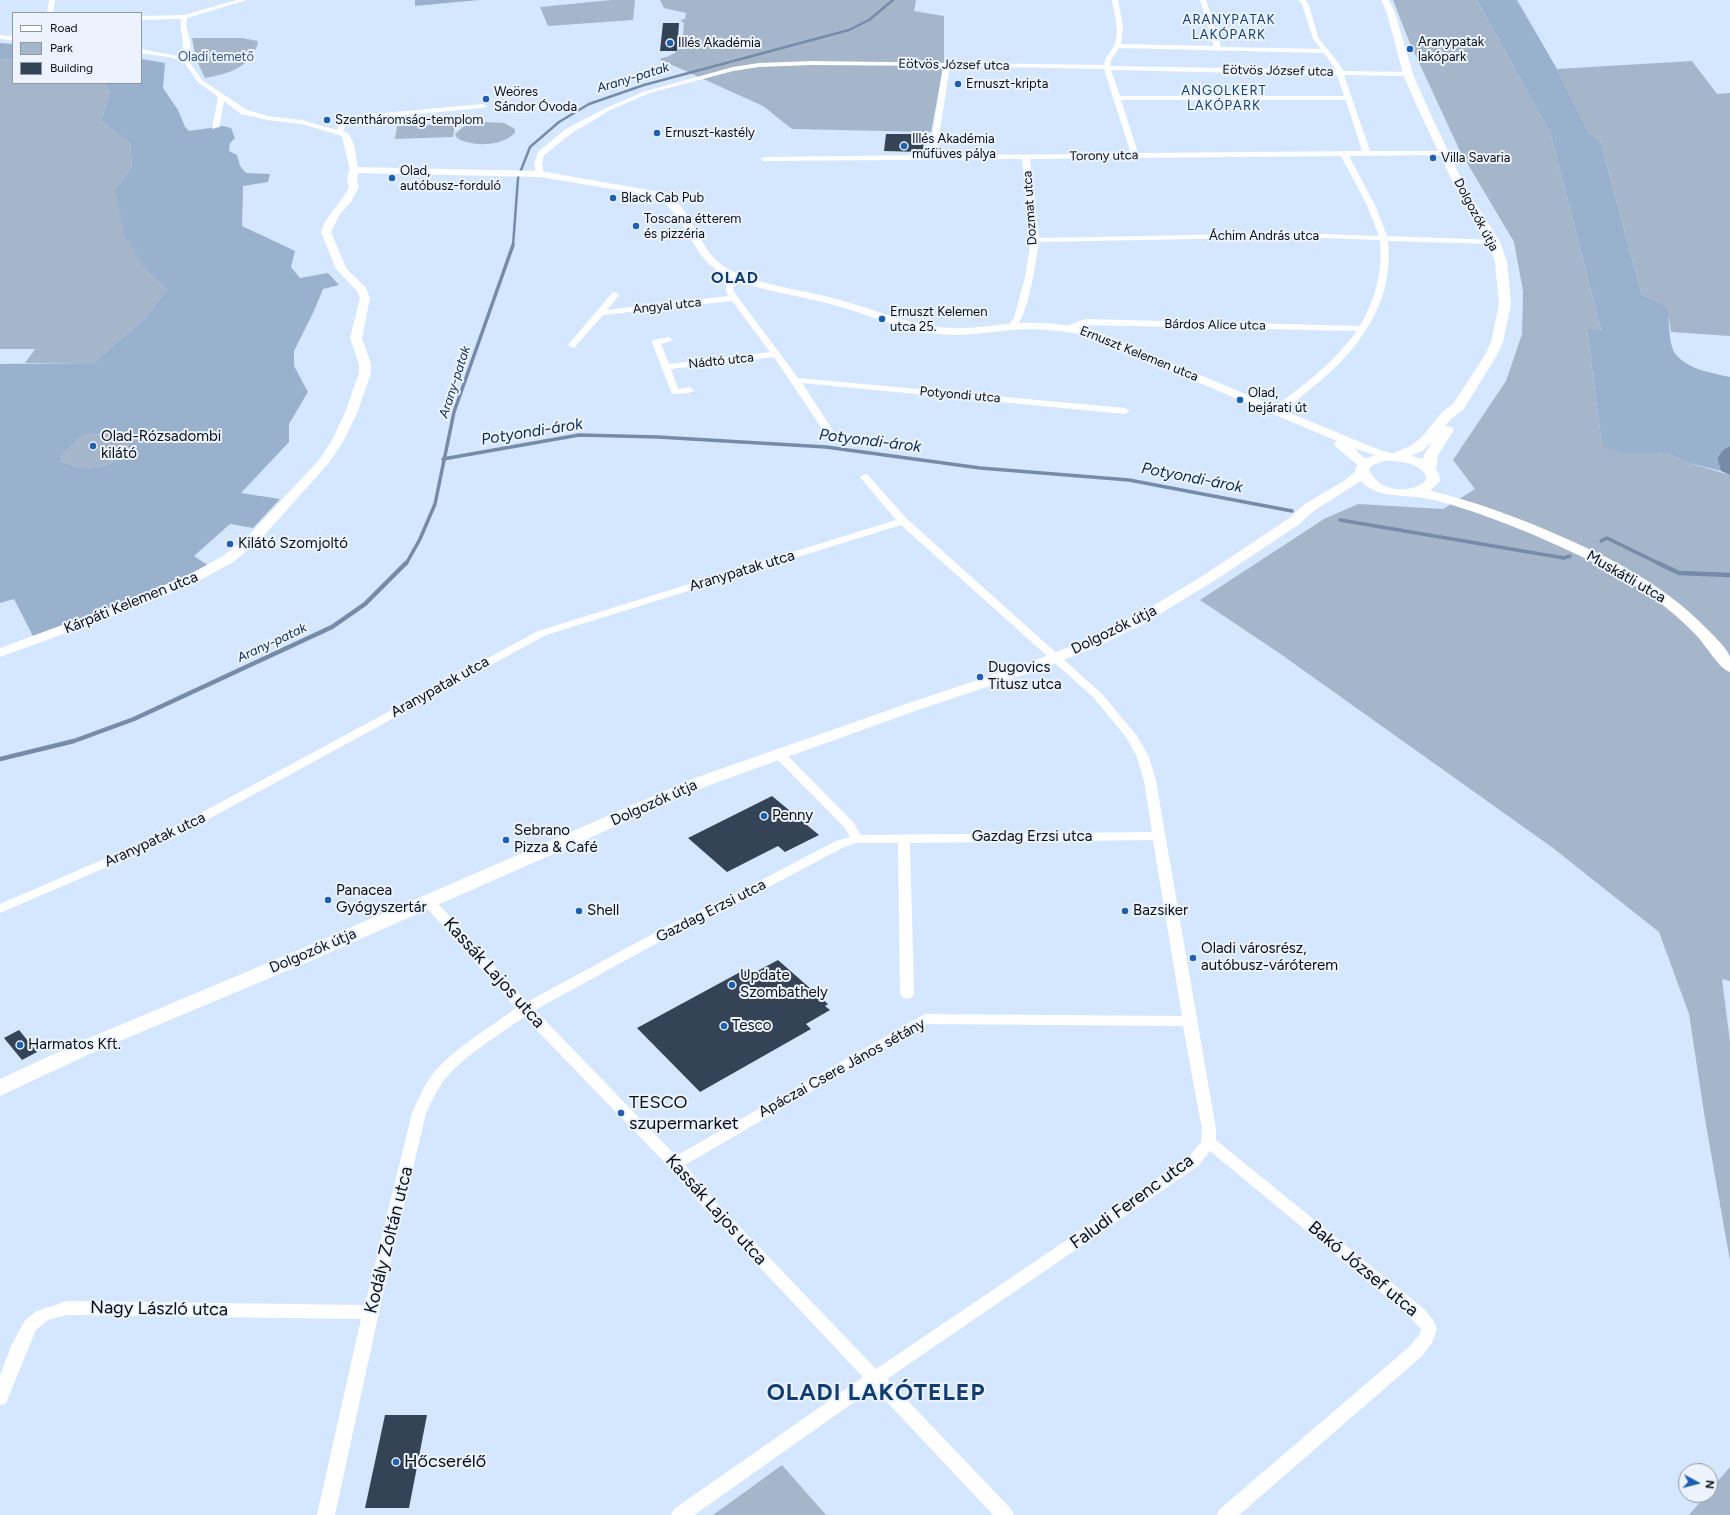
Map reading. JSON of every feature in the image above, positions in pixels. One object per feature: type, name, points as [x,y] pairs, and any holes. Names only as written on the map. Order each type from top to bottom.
[{"type":"main road","name":"Dolgozók útja","points":[[1385,0],[1391,13],[1408,74],[1460,187],[1494,242],[1500,262],[1505,304],[1501,329],[1491,354],[1458,407],[1447,415],[1428,439],[1417,448],[1394,457]]},
{"type":"main road","name":"Dolgozók útja","points":[[1431,472],[1431,455],[1457,415],[1458,407]]},
{"type":"main road","points":[[1390,491],[1373,485],[1365,479],[1363,469],[1378,458],[1394,457]]},
{"type":"main road","name":"Muskátli utca","points":[[1394,457],[1416,461],[1431,472],[1442,484],[1500,517]]},
{"type":"main road","name":"Dolgozók útja","points":[[1303,514],[1310,507],[1349,484],[1363,469]]},
{"type":"main road","points":[[1411,492],[1430,486],[1434,481],[1431,472]]},
{"type":"main road","name":"Dolgozók útja","points":[[0,1088],[96,1043],[429,902],[701,782],[1090,644],[1165,606],[1303,514],[1336,498],[1360,491],[1411,492]]},
{"type":"main road","name":"Muskátli utca","points":[[1411,492],[1443,498],[1500,517],[1617,568],[1655,591],[1682,612],[1702,631],[1730,667]]},
{"type":"street","points":[[50,12],[52,0]]},
{"type":"street","points":[[142,18],[184,17],[244,0]]},
{"type":"street","points":[[1115,0],[1120,30],[1118,46],[1108,59],[1107,68],[1134,156]]},
{"type":"street","points":[[1203,0],[1218,48]]},
{"type":"street","points":[[1301,0],[1305,3],[1316,39],[1335,62],[1340,72],[1350,98],[1367,154]]},
{"type":"street","points":[[184,17],[183,24],[188,46],[185,60]]},
{"type":"street","points":[[0,37],[12,38]]},
{"type":"street","points":[[1118,46],[1325,51]]},
{"type":"street","points":[[142,50],[169,54],[185,60],[200,81],[244,112],[253,115],[302,122],[340,131],[346,134],[348,138],[353,175]]},
{"type":"street","name":"Eötvös József utca","points":[[536,174],[541,154],[559,139],[608,109],[648,92],[733,69],[759,65],[812,63],[947,64],[1408,74]]},
{"type":"street","points":[[932,158],[947,64]]},
{"type":"street","points":[[215,127],[220,96]]},
{"type":"street","points":[[1117,98],[1350,98]]},
{"type":"street","points":[[340,131],[344,122],[352,118],[483,106]]},
{"type":"street","name":"Torony utca","points":[[764,159],[1026,158],[1444,153]]},
{"type":"street","points":[[1274,410],[1330,369],[1349,348],[1364,329],[1370,318],[1381,285],[1384,268],[1383,238],[1369,202],[1344,154]]},
{"type":"street","name":"Dozmat utca","points":[[1012,326],[1018,318],[1029,278],[1034,240],[1026,158]]},
{"type":"street","name":"Ernuszt Kelemen utca","points":[[353,175],[412,171],[536,174],[643,190],[665,197],[678,209],[709,261],[727,273],[744,279],[836,302],[925,329],[963,331],[1012,326],[1068,327],[1103,337],[1305,424],[1376,453],[1394,457]]},
{"type":"street","name":"Kárpáti Kelemen utca","points":[[0,653],[142,600],[199,575],[228,559],[254,538],[324,461],[338,440],[351,413],[363,382],[365,364],[356,338],[365,298],[362,290],[341,270],[326,232],[332,217],[354,187],[353,175]]},
{"type":"street","name":"Áchim András utca","points":[[1034,240],[1294,235],[1494,242]]},
{"type":"street","points":[[735,298],[730,292],[730,286],[744,279]]},
{"type":"street","name":"Angyal utca","points":[[572,345],[615,295]]},
{"type":"street","name":"Angyal utca","points":[[600,313],[735,298]]},
{"type":"street","name":"Nádtó utca","points":[[735,298],[777,354],[834,440]]},
{"type":"street","name":"Bárdos Alice utca","points":[[1068,327],[1086,322],[1364,329]]},
{"type":"street","points":[[669,340],[656,342],[676,392],[689,390]]},
{"type":"street","name":"Nádtó utca","points":[[666,367],[777,354]]},
{"type":"street","name":"Potyondi utca","points":[[795,380],[1125,411]]},
{"type":"street","name":"Ernuszt Kelemen utca","points":[[1305,424],[1354,454],[1363,469]]},
{"type":"street","points":[[865,477],[904,521],[1054,658]]},
{"type":"street","name":"Aranypatak utca","points":[[0,909],[168,836],[542,633],[904,521]]},
{"type":"street","name":"Faludi Ferenc utca","points":[[680,1515],[874,1379],[978,1310],[1193,1162],[1208,1143],[1210,1130],[1150,782],[1143,757],[1131,736],[1098,696],[1054,658]]},
{"type":"street","points":[[780,755],[850,826],[857,839]]},
{"type":"street","name":"Gazdag Erzsi utca","points":[[525,1009],[550,997],[674,928],[728,903],[840,844],[857,839],[1159,836]]},
{"type":"street","points":[[904,838],[907,994]]},
{"type":"street","name":"Kassák Lajos utca","points":[[429,902],[525,1009],[675,1164],[709,1204],[1005,1515]]},
{"type":"street","name":"Kodály Zoltán utca","points":[[326,1515],[371,1312],[419,1113],[428,1093],[438,1078],[452,1063],[525,1009]]},
{"type":"street","name":"Apáczai Csere János sétány","points":[[675,1164],[925,1019],[1190,1021]]},
{"type":"street","name":"Bakó József utca","points":[[1208,1143],[1213,1144],[1413,1309],[1424,1320],[1429,1328],[1429,1337],[1416,1351],[1226,1515]]},
{"type":"street","name":"Nagy László utca","points":[[0,1398],[25,1335],[34,1321],[50,1312],[67,1308],[371,1312]]},
{"type":"green space","points":[[611,0],[635,0],[633,20],[548,26],[540,7]]},
{"type":"green space","points":[[660,0],[916,0],[914,11],[944,16],[944,63],[931,132],[792,129],[763,106],[659,59],[673,54],[680,47],[683,37],[684,23],[680,20],[685,19],[686,13],[664,8]]},
{"type":"green space","points":[[1393,0],[1477,0],[1551,135],[1601,330],[1587,331],[1601,438],[1620,453],[1658,453],[1671,455],[1689,463],[1730,475],[1730,981],[1722,979],[1730,1042],[1730,1261],[1705,1119],[1689,1014],[1659,932],[1553,848],[1282,655],[1200,600],[1324,519],[1358,504],[1443,509],[1475,489],[1453,460],[1506,381],[1522,334],[1523,291],[1514,242],[1460,151],[1409,41]]},
{"type":"green space","name":"Oladi temető","points":[[192,38],[242,38],[258,41],[251,57],[238,68],[205,78],[196,59]]},
{"type":"green space","points":[[0,59],[12,60],[12,84],[105,84],[110,91],[101,121],[130,143],[132,167],[115,189],[146,270],[167,290],[145,318],[93,363],[25,363],[35,349],[0,349]]},
{"type":"green space","points":[[1692,61],[1717,94],[1730,93],[1730,336],[1671,332],[1668,317],[1664,308],[1655,301],[1642,295],[1600,140],[1589,133],[1557,69]]},
{"type":"green space","points":[[483,122],[504,123],[515,129],[515,133],[502,141],[486,144],[470,143],[457,138],[455,134],[463,127]]},
{"type":"green space","points":[[455,124],[453,137],[395,139],[397,126]]},
{"type":"green space","points":[[130,433],[133,435],[123,454],[110,464],[85,467],[68,464],[61,461],[62,454],[84,435]]},
{"type":"green space","points":[[782,1465],[826,1515],[713,1515]]},
{"type":"green space","points":[[1730,1467],[1730,1515],[1689,1515],[1699,1503],[1718,1503],[1718,1481]]},
{"type":"shaded area","points":[[415,0],[479,0],[415,6]]},
{"type":"shaded area","points":[[1477,0],[1517,0],[1557,69],[1589,133],[1600,140],[1642,295],[1660,303],[1667,308],[1671,342],[1674,352],[1685,363],[1707,372],[1730,377],[1730,446],[1723,450],[1717,458],[1721,471],[1689,463],[1671,455],[1658,453],[1620,453],[1604,446],[1601,438],[1587,330],[1601,330],[1551,135]]},
{"type":"shaded area","points":[[0,43],[12,44],[12,60],[0,59]]},
{"type":"shaded area","points":[[142,59],[165,63],[163,88],[178,110],[185,127],[189,131],[223,126],[231,128],[235,138],[230,143],[229,151],[237,155],[240,166],[246,173],[270,174],[268,182],[243,186],[242,226],[295,251],[291,267],[300,278],[328,273],[339,285],[323,289],[294,351],[294,366],[308,392],[289,424],[289,442],[241,493],[280,499],[253,528],[230,524],[194,556],[209,566],[142,597],[34,638],[14,599],[0,603],[0,364],[93,363],[145,318],[167,290],[146,270],[125,237],[115,189],[132,167],[130,143],[101,121],[110,91],[105,84],[142,84]],"holes":[[[130,433],[133,435],[127,447],[117,460],[102,466],[76,466],[61,461],[62,454],[84,435]]]},
{"type":"shaded area","points":[[1730,446],[1730,475],[1721,471],[1717,458],[1723,450]]},
{"type":"building","name":"Illés Akadémia","points":[[663,23],[679,23],[677,51],[660,51]]},
{"type":"building","name":"Illés Akadémia műfüves pálya","points":[[886,134],[924,134],[923,152],[884,151]]},
{"type":"building","name":"Penny","points":[[772,796],[819,835],[785,852],[778,846],[727,872],[688,838]]},
{"type":"building","name":"Tesco","points":[[778,960],[828,1004],[825,1006],[830,1010],[806,1024],[811,1029],[700,1092],[637,1028],[744,970],[750,975]]},
{"type":"building","name":"Harmatos Kft.","points":[[19,1030],[37,1052],[22,1060],[4,1038]]},
{"type":"building","name":"Hőcserélő","points":[[385,1415],[427,1415],[409,1508],[365,1508]]},
{"type":"waterway","name":"Arany-patak","points":[[513,246],[518,178],[530,147],[559,122],[589,104],[644,85],[849,30],[869,20],[893,0]]},
{"type":"waterway","name":"Arany-patak","points":[[444,459],[454,412],[513,245]]},
{"type":"waterway","name":"Potyondi-árok","points":[[444,459],[579,435],[658,437],[826,447],[980,468],[1129,480],[1292,511]]},
{"type":"waterway","name":"Arany-patak","points":[[406,564],[420,539],[435,504],[444,459]]},
{"type":"waterway","name":"Potyondi-árok","points":[[1340,520],[1564,558],[1570,556]]},
{"type":"waterway","name":"Potyondi-árok","points":[[1601,541],[1607,538],[1660,564]]},
{"type":"waterway","name":"Arany-patak","points":[[0,759],[74,741],[134,719],[332,627],[365,604],[406,563]]},
{"type":"waterway","name":"Potyondi-árok","points":[[1658,563],[1679,573],[1730,575]]},
{"type":"place","name":"Illés Akadémia","points":[[670,43]]},
{"type":"place","name":"Aranypatak lakópark","points":[[1410,49]]},
{"type":"place","name":"Ernuszt-kripta","points":[[958,84]]},
{"type":"place","name":"Weöres Sándor Óvoda","points":[[486,99]]},
{"type":"place","name":"Szentháromság-templom","points":[[327,120]]},
{"type":"place","name":"Ernuszt-kastély","points":[[657,133]]},
{"type":"place","name":"Illés Akadémia műfüves pálya","points":[[904,146]]},
{"type":"place","name":"Villa Savaria","points":[[1433,158]]},
{"type":"place","name":"Olad, autóbusz-forduló","points":[[392,178]]},
{"type":"place","name":"Black Cab Pub","points":[[613,198]]},
{"type":"place","name":"Toscana étterem és pizzéria","points":[[636,226]]},
{"type":"place","name":"Ernuszt Kelemen utca 25.","points":[[882,319]]},
{"type":"place","name":"Olad, bejárati út","points":[[1240,400]]},
{"type":"place","name":"Olad-Rózsadombi kilátó","points":[[93,446]]},
{"type":"place","name":"Kilátó Szomjoltó","points":[[230,544]]},
{"type":"place","name":"Dugovics Titusz utca","points":[[980,677]]},
{"type":"place","name":"Penny","points":[[764,816]]},
{"type":"place","name":"Sebrano Pizza & Café","points":[[506,840]]},
{"type":"place","name":"Panacea Gyógyszertár","points":[[328,900]]},
{"type":"place","name":"Shell","points":[[579,911]]},
{"type":"place","name":"Bazsiker","points":[[1125,911]]},
{"type":"place","name":"Oladi városrész, autóbusz-váróterem","points":[[1193,958]]},
{"type":"place","name":"Update Szombathely","points":[[732,985]]},
{"type":"place","name":"Tesco","points":[[724,1026]]},
{"type":"place","name":"Harmatos Kft.","points":[[20,1045]]},
{"type":"place","name":"TESCO szupermarket","points":[[621,1113]]},
{"type":"place","name":"Hőcserélő","points":[[396,1462]]},
{"type":"district","name":"ARANYPATAK LAKÓPARK","points":[[1229,28]]},
{"type":"district","name":"ANGOLKERT LAKÓPARK","points":[[1224,98]]},
{"type":"district","name":"OLAD","points":[[735,278]]},
{"type":"district","name":"OLADI LAKÓTELEP","points":[[876,1393]]}]
